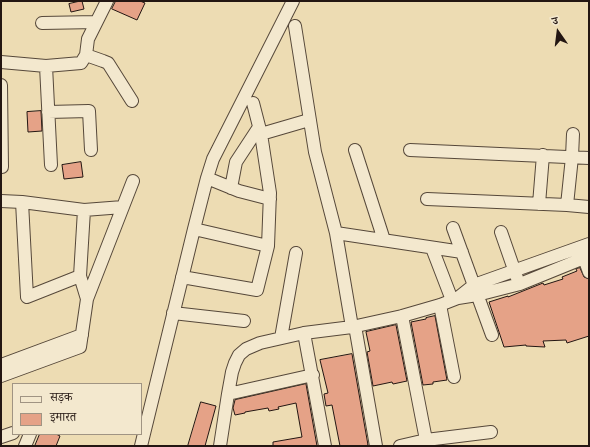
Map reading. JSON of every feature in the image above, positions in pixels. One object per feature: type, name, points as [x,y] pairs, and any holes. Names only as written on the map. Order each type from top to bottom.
[{"type":"street","points":[[1,62],[46,66],[81,63],[86,55],[88,39],[107,1]]},
{"type":"street","points":[[141,446],[207,178],[214,159],[294,1]]},
{"type":"street","points":[[42,23],[96,22]]},
{"type":"street","points":[[295,26],[315,152],[336,233],[376,446]]},
{"type":"street","points":[[86,55],[108,63],[132,102]]},
{"type":"street","points":[[46,66],[51,165]]},
{"type":"street","points":[[1,85],[2,167]]},
{"type":"street","points":[[182,277],[257,290],[268,246],[270,199],[260,130],[253,103]]},
{"type":"street","points":[[48,112],[89,111],[91,150]]},
{"type":"street","points":[[231,188],[236,162],[260,130],[309,120]]},
{"type":"street","points":[[567,205],[573,134]]},
{"type":"street","points":[[355,150],[384,240]]},
{"type":"street","points":[[410,150],[589,158]]},
{"type":"street","points":[[539,204],[543,155]]},
{"type":"street","points":[[207,178],[231,188],[270,199]]},
{"type":"street","points":[[1,376],[80,347],[87,299],[133,181]]},
{"type":"street","points":[[427,199],[589,207]]},
{"type":"street","points":[[1,201],[22,202],[84,210],[123,207]]},
{"type":"street","points":[[22,202],[28,297],[80,276]]},
{"type":"street","points":[[84,210],[80,276],[87,299]]},
{"type":"street","points":[[453,228],[492,334]]},
{"type":"street","points":[[194,229],[268,246]]},
{"type":"street","points":[[501,232],[520,284]]},
{"type":"street","points":[[336,233],[462,252]]},
{"type":"street","points":[[220,446],[232,372],[239,355],[246,349],[260,343],[280,338],[402,316],[440,305],[476,290],[515,270],[589,244]]},
{"type":"street","points":[[432,248],[455,299]]},
{"type":"street","points":[[572,250],[583,259],[589,272]]},
{"type":"street","points":[[280,338],[296,253]]},
{"type":"street","points":[[476,290],[520,284],[583,259]]},
{"type":"street","points":[[440,305],[454,377]]},
{"type":"street","points":[[173,313],[244,321]]},
{"type":"street","points":[[402,316],[426,440]]},
{"type":"street","points":[[304,333],[325,446]]},
{"type":"street","points":[[1,365],[82,335]]},
{"type":"street","points":[[228,394],[313,375]]},
{"type":"street","points":[[400,446],[426,440],[491,432]]},
{"type":"street","points":[[1,437],[12,433]]},
{"type":"street","points":[[25,446],[30,435]]},
{"type":"building","points":[[82,1],[84,9],[71,12],[69,4]]},
{"type":"building","points":[[116,1],[140,1],[145,3],[137,20],[112,9]]},
{"type":"building","points":[[41,111],[42,131],[28,132],[27,112]]},
{"type":"building","points":[[81,162],[83,177],[64,179],[62,165]]},
{"type":"building","points":[[580,268],[584,277],[589,279],[589,336],[567,343],[566,340],[543,341],[545,347],[526,345],[504,347],[489,302],[508,297],[543,283],[544,285],[563,279],[562,277],[577,271],[576,269]]},
{"type":"building","points":[[435,316],[447,380],[423,385],[411,322]]},
{"type":"building","points":[[396,325],[407,381],[373,386],[367,352],[370,351],[366,332]]},
{"type":"building","points":[[352,354],[368,445],[365,446],[340,446],[332,405],[326,406],[324,394],[328,393],[320,360]]},
{"type":"building","points":[[306,384],[317,446],[273,446],[273,442],[302,437],[296,403],[278,407],[279,409],[269,411],[268,408],[235,415],[233,408],[235,400]]},
{"type":"building","points":[[201,402],[216,406],[205,446],[188,446]]},
{"type":"building","points":[[40,435],[60,436],[56,446],[35,446]]}]
